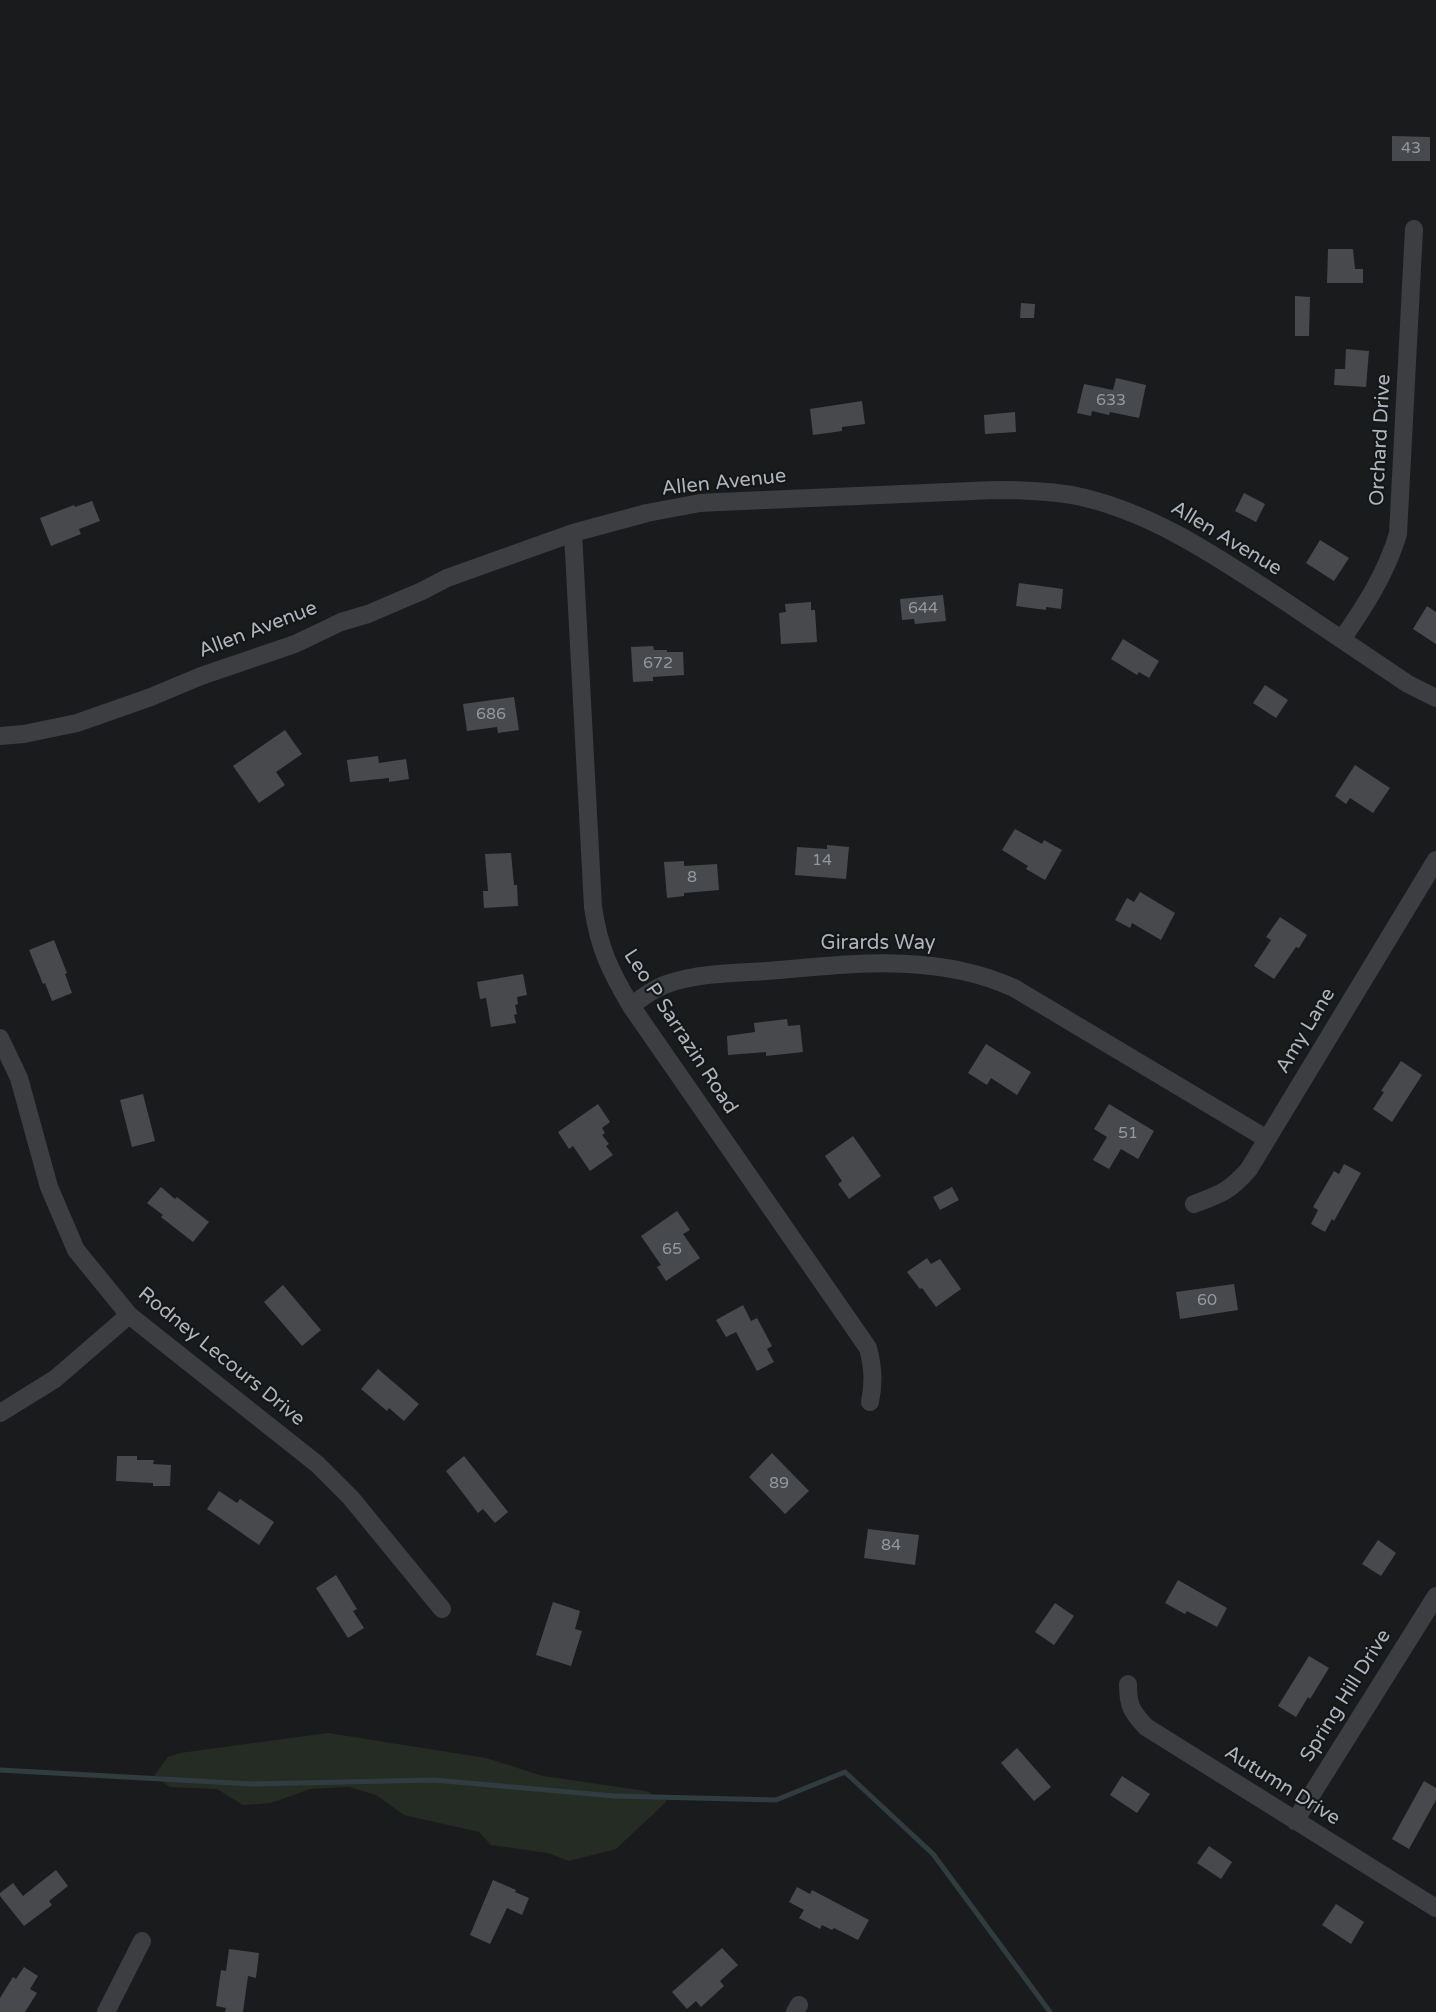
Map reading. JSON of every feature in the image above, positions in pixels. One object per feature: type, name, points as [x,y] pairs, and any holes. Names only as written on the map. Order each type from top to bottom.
[{"type":"street","name":"Orchard Drive","points":[[1342,639],[1378,585],[1398,534],[1414,229]]},
{"type":"street","name":"Allen Avenue","points":[[0,736],[34,733],[77,723],[151,697],[201,675],[287,647],[457,574],[573,533],[647,513],[700,503],[957,493],[977,490],[1041,491],[1074,496],[1152,522],[1240,571],[1408,684],[1436,698]]},
{"type":"street","name":"Leo P Sarrazin Road","points":[[573,533],[593,907],[604,957],[631,1006],[868,1348],[873,1366],[870,1402]]},
{"type":"street","name":"Amy Lane","points":[[1194,1204],[1235,1185],[1249,1169],[1436,860]]},
{"type":"street","name":"Girards Way","points":[[631,1006],[652,991],[670,983],[715,975],[871,964],[922,964],[949,967],[986,976],[1014,988],[1267,1139]]},
{"type":"street","name":"Rodney Lecours Drive","points":[[0,1038],[19,1078],[49,1187],[75,1250],[129,1315],[317,1464],[351,1498],[442,1609]]},
{"type":"street","points":[[0,1413],[55,1379],[129,1315]]},
{"type":"street","name":"Spring Hill Drive","points":[[1295,1821],[1436,1596]]},
{"type":"street","name":"Autumn Drive","points":[[1128,1684],[1128,1703],[1135,1715],[1146,1726],[1436,1908]]},
{"type":"street","points":[[106,2012],[142,1941]]},
{"type":"shaded area","points":[[328,1733],[486,1758],[543,1776],[646,1791],[667,1801],[616,1849],[569,1861],[548,1853],[491,1845],[479,1832],[404,1815],[376,1795],[349,1787],[310,1789],[271,1803],[243,1805],[217,1789],[170,1787],[154,1776],[168,1757],[180,1753]]},
{"type":"building","points":[[1392,136],[1430,137],[1430,161],[1392,161]]},
{"type":"building","points":[[1328,249],[1353,249],[1355,269],[1363,269],[1363,283],[1327,283]]},
{"type":"building","points":[[1295,296],[1310,297],[1309,336],[1295,336]]},
{"type":"building","points":[[1021,303],[1035,304],[1034,318],[1020,318]]},
{"type":"building","points":[[1346,349],[1369,351],[1366,387],[1334,385],[1335,369],[1345,369]]},
{"type":"building","points":[[1116,378],[1146,385],[1139,418],[1110,412],[1109,415],[1092,411],[1091,416],[1077,413],[1084,384],[1113,390]]},
{"type":"building","points":[[862,401],[865,424],[842,427],[842,431],[813,435],[810,409]]},
{"type":"building","points":[[1015,412],[1016,432],[985,434],[984,415]]},
{"type":"building","points":[[1244,493],[1265,504],[1256,522],[1235,511]]},
{"type":"building","points":[[92,501],[100,521],[79,529],[81,534],[51,546],[40,518]]},
{"type":"building","points":[[1320,540],[1349,558],[1334,581],[1306,563]]},
{"type":"building","points":[[1019,583],[1063,589],[1061,609],[1046,607],[1046,610],[1016,606]]},
{"type":"building","points":[[943,595],[946,621],[915,624],[914,619],[902,620],[900,599]]},
{"type":"building","points":[[811,602],[811,610],[815,610],[817,642],[781,644],[779,613],[786,612],[785,604]]},
{"type":"building","points":[[1427,606],[1436,612],[1436,644],[1413,629]]},
{"type":"building","points":[[1123,639],[1159,661],[1149,678],[1139,672],[1137,675],[1111,659]]},
{"type":"building","points":[[653,646],[654,650],[683,652],[684,675],[653,677],[653,681],[633,682],[631,647]]},
{"type":"building","points":[[1265,685],[1288,700],[1276,718],[1253,703]]},
{"type":"building","points":[[514,697],[519,730],[498,733],[497,727],[467,731],[463,704]]},
{"type":"building","points":[[285,730],[302,754],[276,772],[285,785],[259,803],[233,766]]},
{"type":"building","points":[[378,756],[379,763],[406,759],[409,779],[389,782],[389,778],[350,782],[347,760]]},
{"type":"building","points":[[1355,765],[1390,788],[1373,813],[1350,798],[1346,804],[1335,796]]},
{"type":"building","points":[[1015,829],[1042,844],[1044,840],[1062,850],[1045,880],[1026,869],[1028,866],[1002,850]]},
{"type":"building","points":[[827,845],[849,847],[846,879],[795,875],[797,847],[827,849]]},
{"type":"building","points":[[511,853],[518,906],[484,908],[483,891],[488,891],[485,854]]},
{"type":"building","points":[[684,861],[684,866],[717,864],[719,890],[684,893],[684,896],[667,898],[664,862]]},
{"type":"building","points":[[1140,892],[1175,913],[1161,940],[1132,923],[1130,928],[1115,920],[1127,898],[1134,902]]},
{"type":"building","points":[[1280,917],[1307,935],[1274,979],[1254,966],[1271,940],[1266,937]]},
{"type":"building","points":[[54,940],[72,993],[52,1001],[29,950]]},
{"type":"building","points":[[523,974],[527,995],[517,997],[518,1004],[515,1005],[517,1014],[514,1015],[516,1023],[491,1027],[486,998],[480,999],[477,982]]},
{"type":"building","points":[[787,1019],[788,1026],[800,1025],[803,1052],[766,1056],[766,1052],[728,1055],[727,1036],[755,1032],[754,1023]]},
{"type":"building","points":[[986,1044],[1031,1072],[1017,1095],[991,1078],[987,1085],[968,1073]]},
{"type":"building","points":[[1401,1061],[1422,1075],[1392,1122],[1373,1109],[1384,1092],[1381,1091]]},
{"type":"building","points":[[143,1094],[155,1141],[132,1147],[120,1100]]},
{"type":"building","points":[[598,1104],[610,1122],[602,1128],[605,1133],[602,1135],[613,1155],[590,1171],[573,1146],[569,1149],[558,1132]]},
{"type":"building","points":[[1109,1104],[1154,1131],[1138,1159],[1121,1149],[1109,1169],[1093,1160],[1107,1137],[1094,1129]]},
{"type":"building","points":[[853,1136],[881,1176],[849,1199],[838,1184],[842,1181],[825,1156]]},
{"type":"building","points":[[1344,1164],[1361,1173],[1334,1221],[1332,1219],[1325,1232],[1311,1224],[1318,1210],[1313,1207],[1334,1171],[1339,1174]]},
{"type":"building","points":[[161,1187],[209,1222],[193,1242],[147,1203]]},
{"type":"building","points":[[952,1187],[959,1200],[940,1210],[933,1197]]},
{"type":"building","points":[[677,1211],[690,1230],[683,1234],[700,1258],[666,1281],[657,1267],[661,1265],[641,1236]]},
{"type":"building","points":[[927,1258],[931,1264],[940,1259],[961,1289],[936,1307],[907,1272]]},
{"type":"building","points":[[1234,1284],[1238,1310],[1180,1319],[1176,1292]]},
{"type":"building","points":[[283,1285],[321,1330],[302,1346],[264,1302]]},
{"type":"building","points":[[743,1305],[751,1321],[757,1318],[772,1346],[767,1349],[774,1362],[757,1371],[736,1332],[726,1337],[716,1320]]},
{"type":"building","points":[[378,1369],[419,1404],[404,1421],[389,1408],[387,1411],[361,1389]]},
{"type":"building","points":[[772,1453],[809,1491],[785,1514],[749,1477]]},
{"type":"building","points":[[117,1456],[137,1456],[137,1460],[154,1460],[153,1464],[171,1465],[170,1486],[116,1481]]},
{"type":"building","points":[[464,1456],[508,1512],[495,1523],[483,1509],[478,1513],[446,1471]]},
{"type":"building","points":[[219,1491],[237,1503],[240,1499],[274,1522],[259,1545],[207,1509]]},
{"type":"building","points":[[868,1529],[919,1535],[915,1565],[864,1558]]},
{"type":"building","points":[[1378,1540],[1396,1553],[1381,1576],[1362,1564]]},
{"type":"building","points":[[336,1575],[357,1609],[353,1611],[364,1628],[348,1638],[316,1588]]},
{"type":"building","points":[[1178,1580],[1227,1608],[1217,1627],[1187,1611],[1185,1614],[1165,1603]]},
{"type":"building","points":[[553,1602],[580,1611],[575,1629],[582,1631],[571,1666],[536,1655]]},
{"type":"building","points":[[1055,1603],[1074,1616],[1054,1645],[1035,1632]]},
{"type":"building","points":[[1309,1656],[1329,1668],[1296,1717],[1278,1706]]},
{"type":"building","points":[[1017,1748],[1051,1787],[1034,1801],[1001,1763]]},
{"type":"building","points":[[1122,1776],[1150,1794],[1137,1813],[1110,1795]]},
{"type":"building","points":[[1424,1781],[1436,1788],[1436,1800],[1409,1849],[1392,1839]]},
{"type":"building","points":[[1209,1846],[1232,1862],[1221,1879],[1197,1863]]},
{"type":"building","points":[[56,1870],[68,1886],[49,1901],[52,1905],[24,1926],[0,1893],[13,1883],[23,1896]]},
{"type":"building","points":[[493,1880],[529,1898],[522,1915],[507,1908],[490,1944],[470,1935]]},
{"type":"building","points":[[797,1887],[810,1894],[812,1890],[869,1920],[858,1940],[834,1928],[832,1930],[822,1925],[820,1929],[799,1918],[804,1910],[789,1902]]},
{"type":"building","points":[[1336,1904],[1364,1922],[1351,1944],[1322,1925]]},
{"type":"building","points":[[722,1948],[738,1965],[720,1981],[724,1986],[701,2007],[696,2001],[687,2009],[672,1992]]},
{"type":"building","points":[[229,1949],[259,1953],[256,1978],[248,1976],[243,2012],[225,2012],[226,2008],[216,2006],[221,1970],[226,1971]]},
{"type":"building","points":[[24,1967],[38,1976],[30,1989],[37,1993],[25,2012],[0,2012],[0,1998],[13,1977],[16,1979]]},
{"type":"waterway","points":[[0,1770],[252,1784],[434,1780],[614,1796],[776,1800],[845,1772],[933,1854],[1050,2012]]}]
